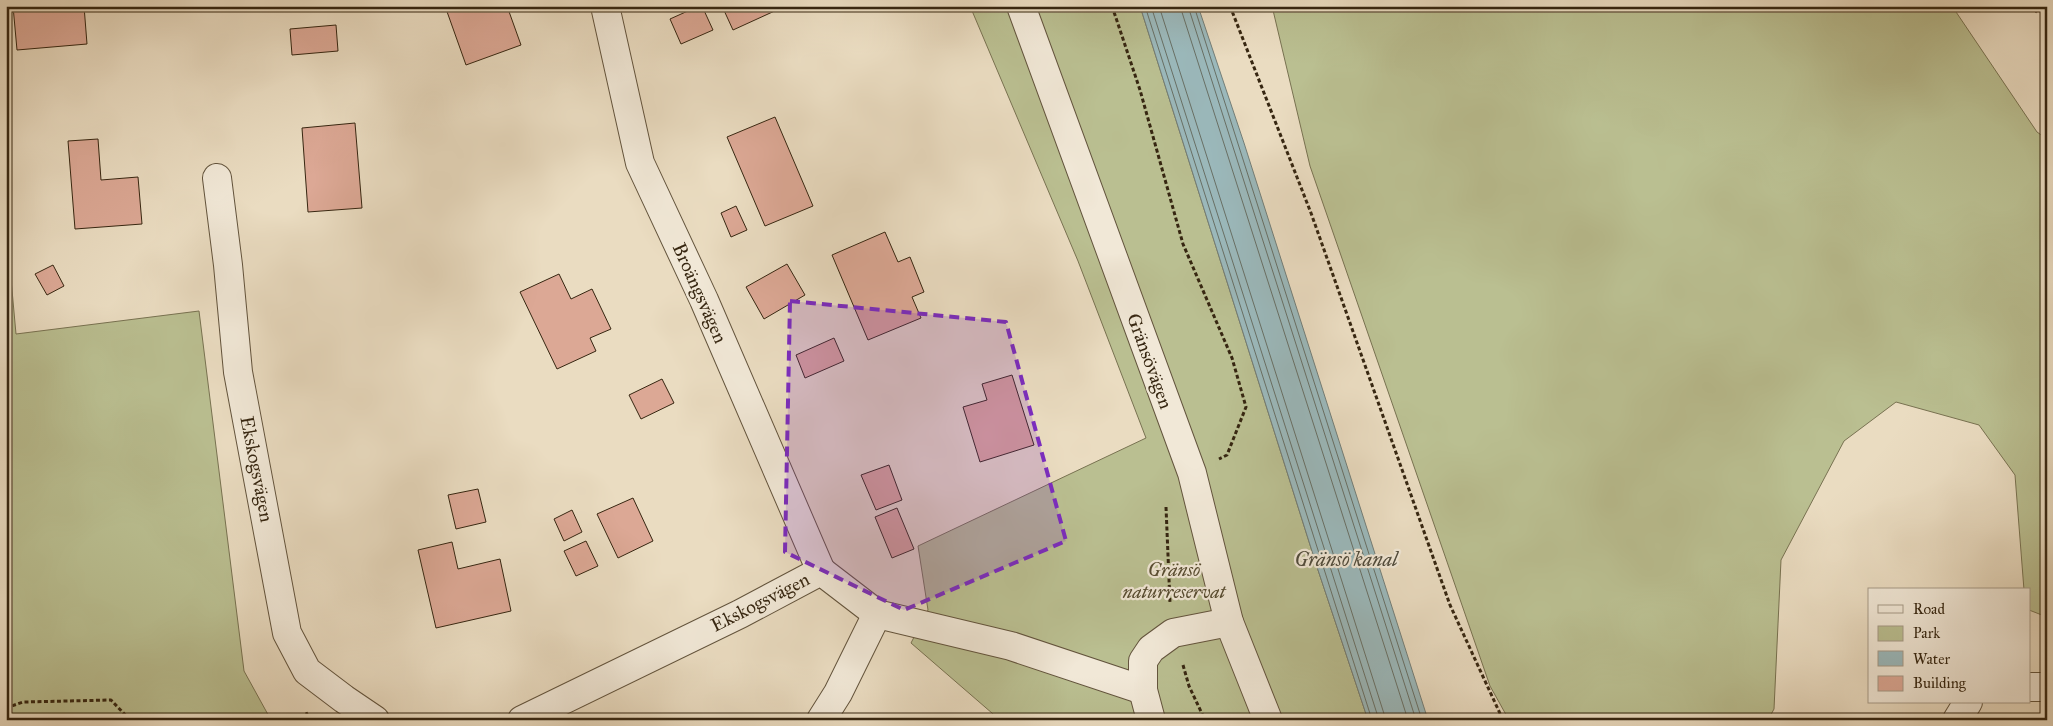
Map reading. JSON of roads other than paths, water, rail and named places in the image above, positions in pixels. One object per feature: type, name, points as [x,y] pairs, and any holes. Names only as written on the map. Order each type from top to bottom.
[{"type":"street","name":"Broängsvägen","points":[[605,6],[640,163],[708,309],[821,571]]},
{"type":"street","name":"Gränsövägen","points":[[1021,6],[1192,474],[1229,622],[1268,720]]},
{"type":"street","name":"Ekskogsvägen","points":[[217,178],[228,265],[238,372],[287,633],[307,671],[375,720]]},
{"type":"street","name":"Ekskogsvägen","points":[[522,720],[740,614],[821,571],[877,614],[1011,646],[1143,690]]},
{"type":"street","points":[[821,720],[838,693],[877,614]]},
{"type":"street","points":[[1151,720],[1143,690],[1143,661],[1151,649],[1173,633],[1229,622]]},
{"type":"street","points":[[2030,688],[2047,687]]},
{"type":"street","points":[[1957,720],[1967,704]]},
{"type":"water","name":"Gränsö kanal","points":[[1140,6],[1198,6],[1244,143],[1428,720],[1368,720],[1317,567]]},
{"type":"park label","name":"Gränsö naturreservat","points":[[1174,580]]}]
